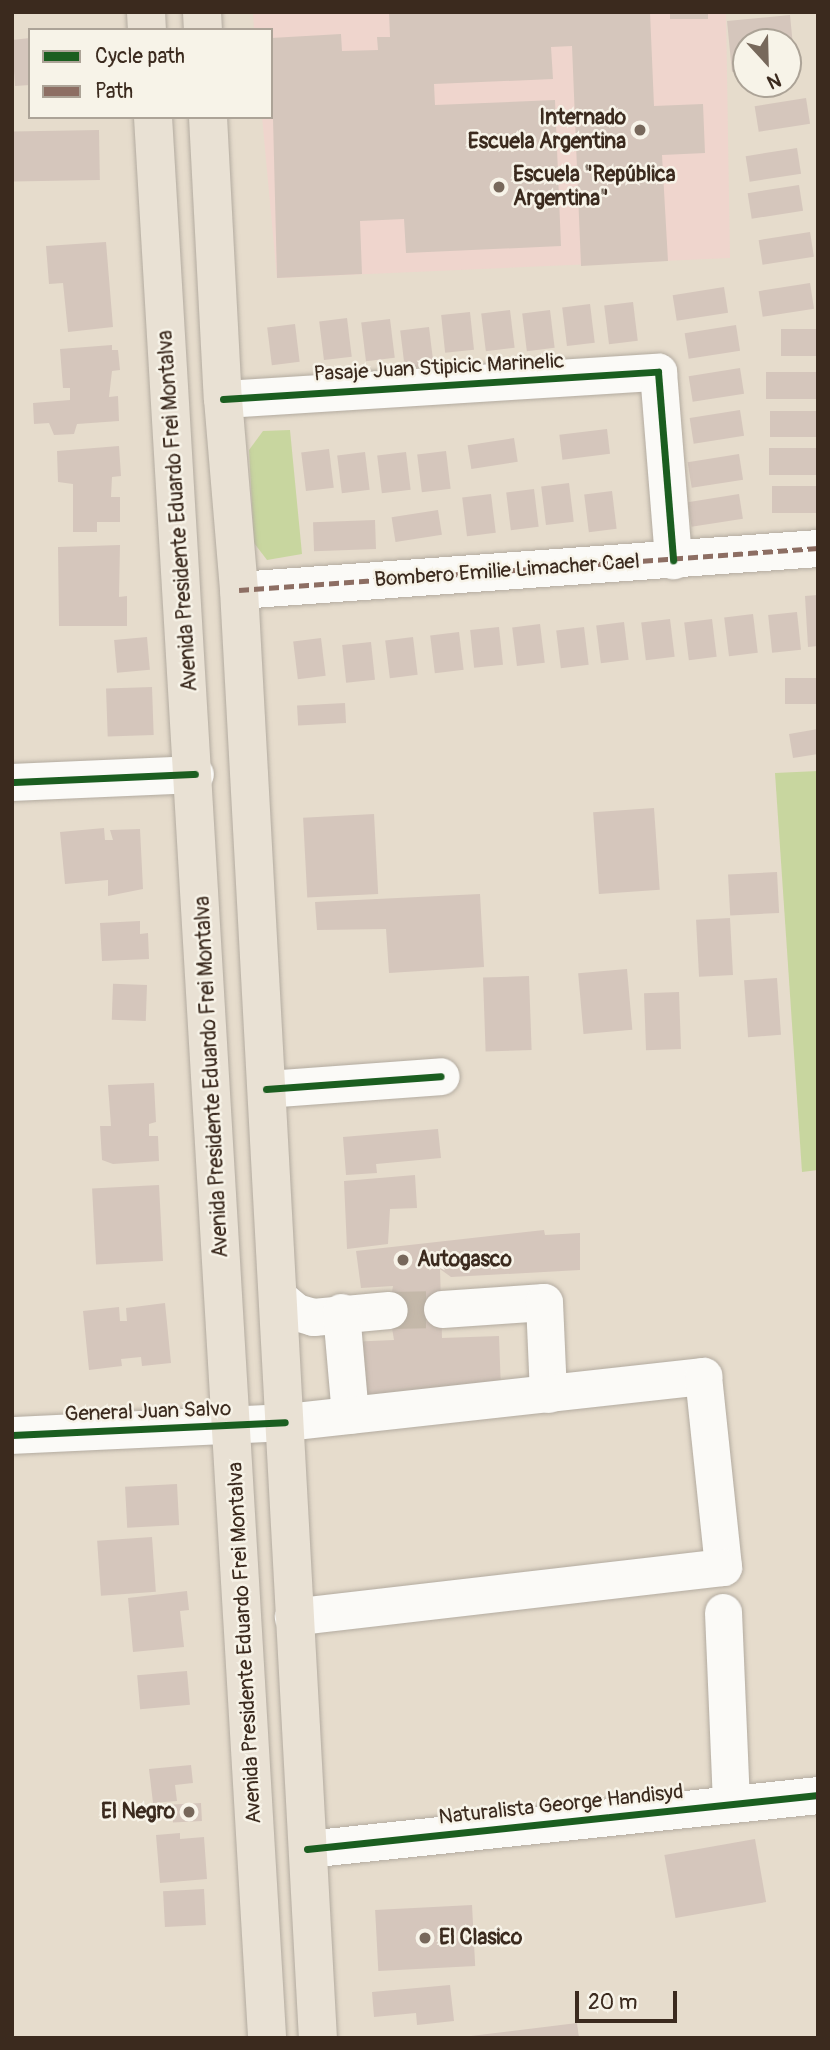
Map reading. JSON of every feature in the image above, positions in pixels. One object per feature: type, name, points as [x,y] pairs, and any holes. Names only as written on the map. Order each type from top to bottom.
[{"type":"main road","name":"Avenida Presidente Eduardo Frei Montalva","points":[[153,119],[195,774],[267,2038]]},
{"type":"main road","points":[[208,119],[223,399],[239,590],[318,2038]]},
{"type":"street","name":"Pasaje Juan Stipicic Marinelic","points":[[223,399],[658,372],[673,560]]},
{"type":"street","name":"Bombero Emilie Limacher Cael","points":[[239,590],[818,548]]},
{"type":"street","points":[[12,782],[195,774]]},
{"type":"street","points":[[266,1088],[441,1076]]},
{"type":"street","points":[[278,1297],[296,1312],[313,1317],[341,1312],[389,1310]]},
{"type":"street","points":[[442,1309],[544,1302],[548,1394]]},
{"type":"street","points":[[341,1312],[350,1415]]},
{"type":"street","name":"General Juan Salvo","points":[[12,1435],[285,1422],[703,1376],[723,1567],[293,1617]]},
{"type":"street","points":[[723,1612],[732,1804]]},
{"type":"street","name":"Naturalista George Handisyd","points":[[307,1849],[818,1794]]},
{"type":"shaded area","name":"Escuela \"República Argentina\"","points":[[253,12],[726,12],[730,258],[277,278],[262,119],[273,119],[273,28],[254,28]]},
{"type":"green space","points":[[290,430],[302,554],[267,560],[254,543],[249,450],[263,431]]},
{"type":"green space","points":[[818,771],[818,1170],[802,1172],[775,773]]},
{"type":"building","name":"Escuela \"República Argentina\"","points":[[389,12],[650,12],[654,106],[703,104],[705,153],[662,155],[668,261],[581,266],[572,46],[551,47],[553,79],[434,84],[435,105],[555,100],[561,246],[406,253],[404,219],[360,221],[362,274],[277,278],[273,38],[341,34],[342,51],[378,50],[377,37],[390,37]]},
{"type":"building","points":[[670,12],[708,12],[708,19],[670,19]]},
{"type":"building","points":[[790,15],[791,28],[732,28],[732,72],[727,21]]},
{"type":"building","points":[[28,38],[28,85],[15,86],[12,40]]},
{"type":"building","points":[[806,98],[810,124],[759,132],[755,106]]},
{"type":"building","points":[[99,130],[100,180],[13,182],[12,132]]},
{"type":"building","points":[[797,148],[801,174],[750,182],[746,156]]},
{"type":"building","points":[[799,185],[803,211],[752,219],[748,193]]},
{"type":"building","points":[[810,232],[814,257],[763,265],[759,240]]},
{"type":"building","points":[[106,242],[113,327],[68,332],[63,283],[49,284],[46,246]]},
{"type":"building","points":[[810,283],[814,309],[763,317],[759,291]]},
{"type":"building","points":[[724,287],[728,313],[677,321],[673,295]]},
{"type":"building","points":[[633,302],[638,341],[609,344],[604,306]]},
{"type":"building","points":[[590,304],[595,343],[567,346],[562,307]]},
{"type":"building","points":[[510,310],[515,348],[486,351],[481,314]]},
{"type":"building","points":[[550,310],[555,348],[527,351],[522,313]]},
{"type":"building","points":[[470,312],[474,350],[445,353],[441,315]]},
{"type":"building","points":[[347,318],[352,357],[324,360],[319,321]]},
{"type":"building","points":[[390,319],[395,358],[366,361],[361,323]]},
{"type":"building","points":[[295,324],[300,362],[272,365],[267,327]]},
{"type":"building","points":[[736,325],[740,351],[689,359],[685,333]]},
{"type":"building","points":[[429,327],[434,365],[405,368],[400,331]]},
{"type":"building","points":[[781,329],[818,329],[818,356],[781,356]]},
{"type":"building","points":[[112,345],[112,350],[118,350],[120,370],[112,371],[109,397],[118,396],[119,421],[77,424],[74,434],[54,435],[49,423],[34,424],[33,403],[70,400],[70,388],[63,388],[60,349]]},
{"type":"building","points":[[740,368],[744,394],[693,402],[689,376]]},
{"type":"building","points":[[766,372],[818,372],[818,399],[766,399]]},
{"type":"building","points":[[740,410],[744,436],[694,444],[690,418]]},
{"type":"building","points":[[770,411],[818,411],[818,437],[770,437]]},
{"type":"building","points":[[607,429],[610,454],[562,460],[559,435]]},
{"type":"building","points":[[514,438],[518,462],[471,469],[468,445]]},
{"type":"building","points":[[119,446],[121,476],[112,477],[111,497],[120,497],[120,522],[97,522],[97,532],[73,532],[73,484],[58,482],[57,451]]},
{"type":"building","points":[[769,448],[818,448],[818,475],[769,475]]},
{"type":"building","points":[[329,449],[334,488],[306,491],[301,452]]},
{"type":"building","points":[[446,451],[451,489],[422,492],[417,455]]},
{"type":"building","points":[[365,452],[370,490],[342,493],[337,455]]},
{"type":"building","points":[[406,452],[411,490],[382,493],[377,456]]},
{"type":"building","points":[[739,454],[743,480],[692,488],[688,462]]},
{"type":"building","points":[[569,483],[574,522],[546,525],[541,486]]},
{"type":"building","points":[[772,486],[818,486],[818,513],[772,513]]},
{"type":"building","points":[[534,489],[539,527],[511,530],[506,492]]},
{"type":"building","points":[[612,491],[617,529],[589,532],[584,494]]},
{"type":"building","points":[[491,494],[496,533],[467,536],[462,498]]},
{"type":"building","points":[[739,494],[743,519],[692,527],[688,502]]},
{"type":"building","points":[[438,510],[442,535],[395,542],[392,517]]},
{"type":"building","points":[[375,520],[376,549],[314,551],[313,522]]},
{"type":"building","points":[[120,545],[119,597],[127,596],[127,626],[59,626],[58,547]]},
{"type":"building","points":[[818,595],[818,646],[808,647],[805,596]]},
{"type":"building","points":[[797,612],[801,650],[772,653],[768,615]]},
{"type":"building","points":[[753,614],[758,653],[729,656],[724,618]]},
{"type":"building","points":[[670,619],[675,657],[646,660],[641,623]]},
{"type":"building","points":[[712,619],[717,657],[689,660],[684,622]]},
{"type":"building","points":[[624,622],[629,660],[601,663],[596,625]]},
{"type":"building","points":[[540,624],[545,663],[517,666],[512,627]]},
{"type":"building","points":[[499,627],[503,665],[474,668],[470,630]]},
{"type":"building","points":[[584,627],[589,665],[561,668],[556,630]]},
{"type":"building","points":[[459,632],[464,670],[435,673],[430,636]]},
{"type":"building","points":[[147,637],[150,670],[117,673],[114,640]]},
{"type":"building","points":[[413,637],[418,675],[390,678],[385,640]]},
{"type":"building","points":[[321,638],[326,676],[298,679],[293,641]]},
{"type":"building","points":[[371,642],[375,680],[346,683],[342,645]]},
{"type":"building","points":[[785,678],[818,678],[818,704],[785,704]]},
{"type":"building","points":[[152,687],[154,735],[108,737],[106,689]]},
{"type":"building","points":[[345,703],[346,723],[298,725],[297,706]]},
{"type":"building","points":[[818,729],[818,754],[793,758],[789,734]]},
{"type":"building","points":[[654,808],[660,890],[599,894],[593,812]]},
{"type":"building","points":[[374,814],[378,894],[307,898],[303,818]]},
{"type":"building","points":[[104,828],[105,840],[113,840],[110,830],[140,829],[143,889],[108,896],[108,880],[65,884],[60,832]]},
{"type":"building","points":[[777,872],[779,913],[730,916],[728,875]]},
{"type":"building","points":[[480,894],[484,967],[389,973],[386,929],[317,930],[315,902]]},
{"type":"building","points":[[730,918],[733,975],[699,977],[696,920]]},
{"type":"building","points":[[140,921],[140,934],[148,933],[149,959],[102,961],[100,923]]},
{"type":"building","points":[[627,969],[632,1030],[584,1034],[578,973]]},
{"type":"building","points":[[529,976],[532,1050],[486,1052],[483,978]]},
{"type":"building","points":[[777,978],[781,1035],[748,1037],[744,980]]},
{"type":"building","points":[[113,984],[147,985],[146,1021],[112,1020]]},
{"type":"building","points":[[679,992],[681,1049],[646,1050],[644,993]]},
{"type":"building","points":[[154,1083],[156,1122],[149,1124],[149,1136],[158,1136],[159,1161],[113,1164],[102,1160],[100,1126],[111,1126],[108,1085]]},
{"type":"building","points":[[438,1129],[441,1158],[376,1164],[377,1173],[346,1175],[343,1137]]},
{"type":"building","points":[[415,1175],[417,1208],[390,1209],[388,1244],[347,1249],[344,1181]]},
{"type":"building","points":[[159,1185],[163,1261],[96,1264],[92,1189]]},
{"type":"building","points":[[544,1230],[545,1235],[580,1233],[580,1270],[451,1277],[440,1269],[442,1338],[499,1336],[501,1390],[350,1396],[348,1342],[394,1340],[389,1310],[393,1286],[361,1288],[356,1251]]},
{"type":"building","points":[[165,1303],[171,1363],[142,1366],[141,1357],[121,1359],[122,1366],[89,1370],[83,1311],[119,1307],[120,1321],[127,1321],[126,1308]]},
{"type":"building","points":[[177,1484],[179,1525],[127,1528],[125,1487]]},
{"type":"building","points":[[152,1537],[156,1592],[101,1596],[97,1541]]},
{"type":"building","points":[[187,1591],[189,1610],[180,1611],[184,1647],[133,1652],[128,1598]]},
{"type":"building","points":[[187,1671],[190,1705],[140,1709],[137,1675]]},
{"type":"building","points":[[191,1765],[193,1783],[175,1785],[177,1801],[153,1803],[149,1769]]},
{"type":"building","points":[[201,1803],[202,1821],[173,1822],[172,1805]]},
{"type":"building","points":[[180,1833],[180,1839],[204,1837],[207,1879],[160,1883],[156,1835]]},
{"type":"building","points":[[755,1839],[766,1902],[676,1918],[664,1855]]},
{"type":"building","points":[[204,1889],[206,1925],[165,1927],[163,1891]]},
{"type":"building","name":"El Clasico","points":[[472,1905],[475,1966],[378,1971],[375,1910]]},
{"type":"building","points":[[450,1985],[454,2021],[417,2025],[416,2013],[374,2017],[372,1992]]},
{"type":"building","points":[[577,2023],[579,2038],[471,2038],[471,2036]]},
{"type":"tunnel","points":[[389,1310],[442,1309]]},
{"type":"marked path","points":[[239,590],[818,548]]},
{"type":"cycle path","points":[[223,399],[658,372],[673,560]]},
{"type":"cycle path","points":[[12,782],[195,774]]},
{"type":"cycle path","points":[[266,1089],[441,1076]]},
{"type":"cycle path","points":[[12,1435],[285,1422]]},
{"type":"cycle path","points":[[307,1849],[818,1795]]},
{"type":"place","name":"Internado Escuela Argentina","points":[[640,130]]},
{"type":"place","name":"Escuela \"República Argentina\"","points":[[499,187]]},
{"type":"place","name":"Autogasco","points":[[403,1260]]},
{"type":"place","name":"El Negro","points":[[189,1812]]},
{"type":"place","name":"El Clasico","points":[[425,1938]]}]
